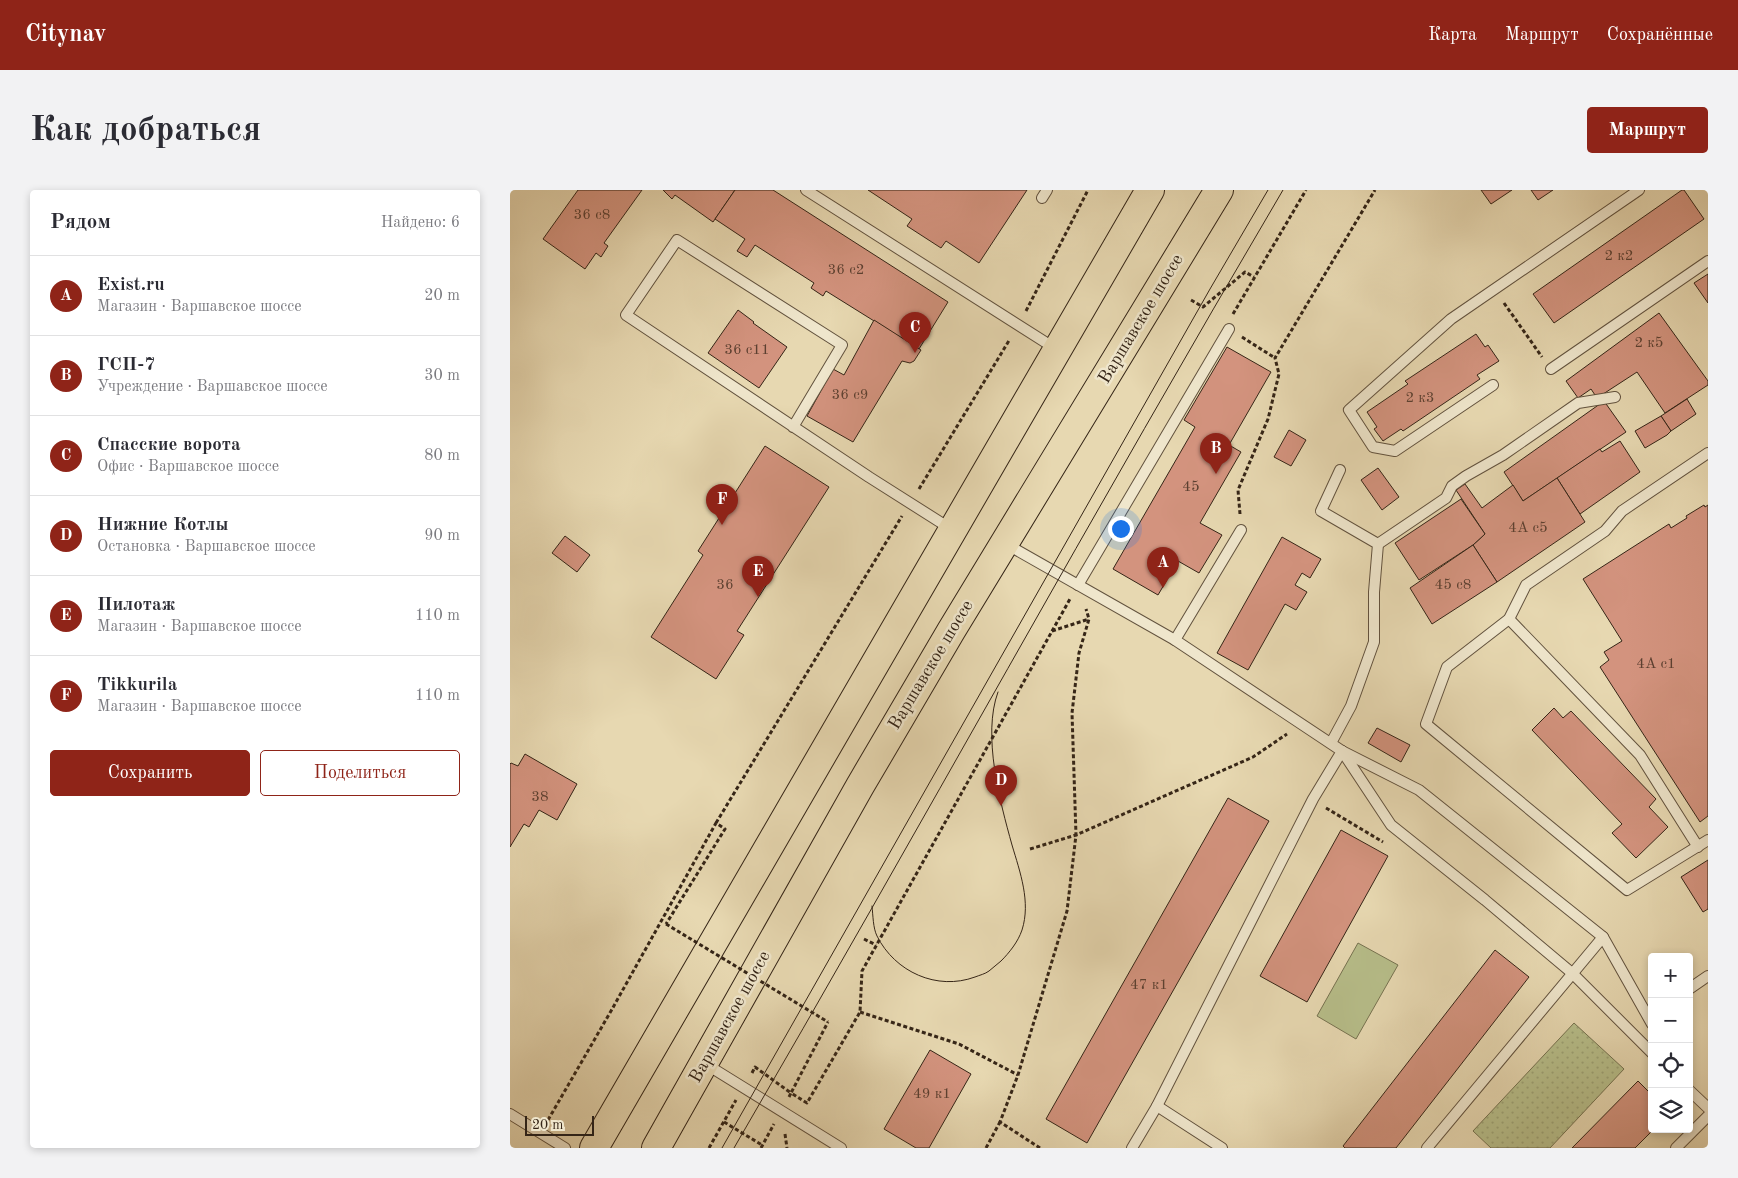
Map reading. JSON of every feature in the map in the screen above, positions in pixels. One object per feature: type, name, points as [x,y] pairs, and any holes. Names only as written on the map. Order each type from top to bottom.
[{"type":"main road","points":[[594,1148],[1150,190]]},
{"type":"main road","name":"Варшавское шоссе","points":[[656,1148],[860,786],[951,631],[1219,190]]},
{"type":"lane","points":[[806,190],[1057,349]]},
{"type":"lane","points":[[1493,385],[1395,451],[1374,447],[1349,410],[1451,319],[1639,190]]},
{"type":"lane","points":[[793,427],[842,345],[677,240],[626,316],[793,427],[952,530]]},
{"type":"lane","points":[[1551,370],[1708,261]]},
{"type":"lane","points":[[1078,585],[1229,329]]},
{"type":"lane","points":[[1378,544],[1446,498],[1452,486],[1466,476],[1504,455],[1578,403],[1616,397]]},
{"type":"lane","points":[[1708,452],[1622,511],[1605,531],[1526,585],[1509,619],[1447,667],[1426,724],[1627,890],[1708,840]]},
{"type":"lane","points":[[1340,470],[1321,511],[1378,544]]},
{"type":"lane","points":[[1176,640],[1241,530]]},
{"type":"lane","points":[[1005,543],[1176,640],[1342,751],[1419,790],[1603,937],[1648,1016]]},
{"type":"lane","points":[[1331,743],[1351,706],[1374,642],[1374,592],[1378,544]]},
{"type":"lane","points":[[1509,619],[1640,755],[1698,847]]},
{"type":"lane","points":[[1342,751],[1391,825],[1572,973],[1648,1049]]},
{"type":"lane","points":[[1132,1148],[1157,1106],[1313,799],[1342,751]]},
{"type":"lane","points":[[1427,1148],[1603,937]]},
{"type":"lane","points":[[1693,986],[1708,976]]},
{"type":"lane","points":[[704,1063],[841,1148]]},
{"type":"lane","points":[[1693,1094],[1708,1108]]},
{"type":"lane","points":[[1157,1106],[1222,1148]]},
{"type":"lane","points":[[510,1114],[564,1148]]},
{"type":"lane","points":[[1676,1148],[1708,1116]]},
{"type":"path","points":[[1241,530],[1238,490],[1268,419],[1279,374],[1275,358],[1229,329],[1232,317],[1254,277],[1306,190]]},
{"type":"path","points":[[1275,358],[1375,190]]},
{"type":"path","points":[[1191,300],[1203,308],[1244,272],[1254,277]]},
{"type":"path","points":[[1494,289],[1551,370]]},
{"type":"path","points":[[986,1148],[1000,1122],[1018,1075],[1067,911],[1076,834],[1072,714],[1080,653],[1089,619],[1078,585]]},
{"type":"path","points":[[807,1103],[860,1012],[862,971],[1078,585]]},
{"type":"path","points":[[1052,631],[1089,619]]},
{"type":"path","points":[[1030,849],[1076,834],[1253,757],[1302,724]]},
{"type":"path","points":[[540,1133],[611,1011],[716,823],[725,829],[666,924],[828,1022],[791,1093],[756,1067],[709,1148]]},
{"type":"path","points":[[864,939],[876,946]]},
{"type":"path","points":[[860,1012],[959,1044],[1018,1075]]},
{"type":"path","points":[[724,1122],[762,1145]]},
{"type":"path","points":[[1000,1122],[1040,1148]]},
{"type":"green space","points":[[1358,943],[1398,965],[1356,1039],[1317,1016]]},
{"type":"green space","points":[[1574,1023],[1624,1069],[1550,1148],[1491,1148],[1473,1131]]},
{"type":"building","points":[[578,190],[642,190],[604,243],[608,246],[601,257],[596,253],[585,269],[543,239]]},
{"type":"building","points":[[663,190],[735,190],[713,222],[675,195],[672,199]]},
{"type":"building","points":[[735,190],[773,190],[948,302],[919,349],[826,291],[823,296],[811,288],[814,283],[755,245],[747,257],[737,251],[745,239],[715,219]]},
{"type":"building","points":[[868,190],[1027,190],[979,263],[946,241],[941,248],[907,226],[912,219]]},
{"type":"building","points":[[1481,190],[1512,190],[1491,204]]},
{"type":"building","points":[[1531,190],[1553,190],[1538,200]]},
{"type":"building","points":[[1684,190],[1704,219],[1554,323],[1533,294]]},
{"type":"building","points":[[1708,274],[1708,303],[1694,283]]},
{"type":"building","points":[[738,310],[787,347],[759,388],[708,353]]},
{"type":"building","points":[[1659,313],[1708,381],[1708,385],[1665,413],[1637,372],[1597,398],[1591,389],[1578,398],[1566,381]]},
{"type":"building","points":[[874,320],[921,350],[914,361],[910,363],[902,361],[853,442],[807,416],[833,369],[844,375]]},
{"type":"building","points":[[1476,334],[1485,347],[1488,345],[1499,361],[1477,375],[1480,379],[1403,431],[1401,429],[1383,441],[1374,429],[1377,427],[1367,412],[1408,384],[1405,381]]},
{"type":"building","points":[[1227,347],[1271,372],[1229,445],[1241,452],[1200,523],[1222,535],[1199,573],[1178,561],[1158,595],[1113,569],[1195,427],[1184,420]]},
{"type":"building","points":[[1687,399],[1696,414],[1671,431],[1661,416]]},
{"type":"building","points":[[1604,401],[1626,432],[1523,501],[1504,472]]},
{"type":"building","points":[[1661,416],[1671,431],[1645,448],[1635,431]]},
{"type":"building","points":[[1289,430],[1306,440],[1291,466],[1274,457]]},
{"type":"building","points":[[1620,441],[1640,472],[1580,514],[1557,478],[1600,449],[1602,452]]},
{"type":"building","points":[[765,446],[829,487],[737,631],[744,635],[716,679],[651,637],[703,555],[698,551]]},
{"type":"building","points":[[1378,468],[1399,497],[1382,510],[1361,480]]},
{"type":"building","points":[[1557,478],[1585,522],[1497,582],[1473,545],[1485,534],[1456,490],[1465,484],[1482,508],[1513,485],[1523,501]]},
{"type":"building","points":[[1461,499],[1485,534],[1473,545],[1419,580],[1395,543]]},
{"type":"building","points":[[1704,505],[1705,507],[1708,505],[1708,816],[1700,822],[1600,667],[1609,660],[1604,652],[1622,641],[1583,579],[1669,524],[1671,528]]},
{"type":"building","points":[[565,536],[590,555],[577,572],[552,553]]},
{"type":"building","points":[[1282,537],[1321,559],[1310,578],[1302,573],[1295,585],[1307,592],[1296,610],[1285,604],[1248,670],[1217,653]]},
{"type":"building","points":[[1473,545],[1497,582],[1432,624],[1410,588]]},
{"type":"building","points":[[1554,708],[1563,718],[1571,711],[1656,799],[1649,807],[1668,827],[1636,858],[1612,833],[1622,824],[1532,730]]},
{"type":"building","points":[[1377,728],[1410,745],[1401,762],[1368,743]]},
{"type":"building","points":[[525,754],[577,784],[557,820],[539,810],[529,827],[524,824],[510,847],[510,764],[518,766]]},
{"type":"building","points":[[1228,798],[1269,821],[1087,1143],[1046,1119]]},
{"type":"building","points":[[1341,830],[1388,856],[1307,1002],[1260,976]]},
{"type":"building","points":[[1708,860],[1708,909],[1703,912],[1681,877]]},
{"type":"building","points":[[1495,950],[1529,977],[1396,1148],[1345,1148],[1343,1146]]},
{"type":"building","points":[[930,1050],[971,1074],[929,1148],[916,1148],[884,1129]]},
{"type":"building","points":[[1638,1081],[1648,1091],[1648,1133],[1650,1133],[1635,1148],[1572,1148]]},
{"type":"tram line","points":[[722,1148],[1268,190]]},
{"type":"tram line","points":[[734,1148],[1144,429],[1283,190]]},
{"type":"tram line","points":[[872,906],[876,933],[885,949],[906,968],[932,980],[946,982],[961,981],[984,974],[1001,961],[1016,943],[1022,930],[1025,898],[994,768],[992,728],[998,692]]},
{"type":"place","name":"Спасские ворота","points":[[915,353]]},
{"type":"place","name":"ГСП-7","points":[[1216,474]]},
{"type":"place","name":"Tikkurila","points":[[722,525]]},
{"type":"place","name":"Exist.ru","points":[[1163,588]]},
{"type":"place","name":"Пилотаж","points":[[758,597]]},
{"type":"place","name":"Нижние Котлы","points":[[1001,806]]}]
